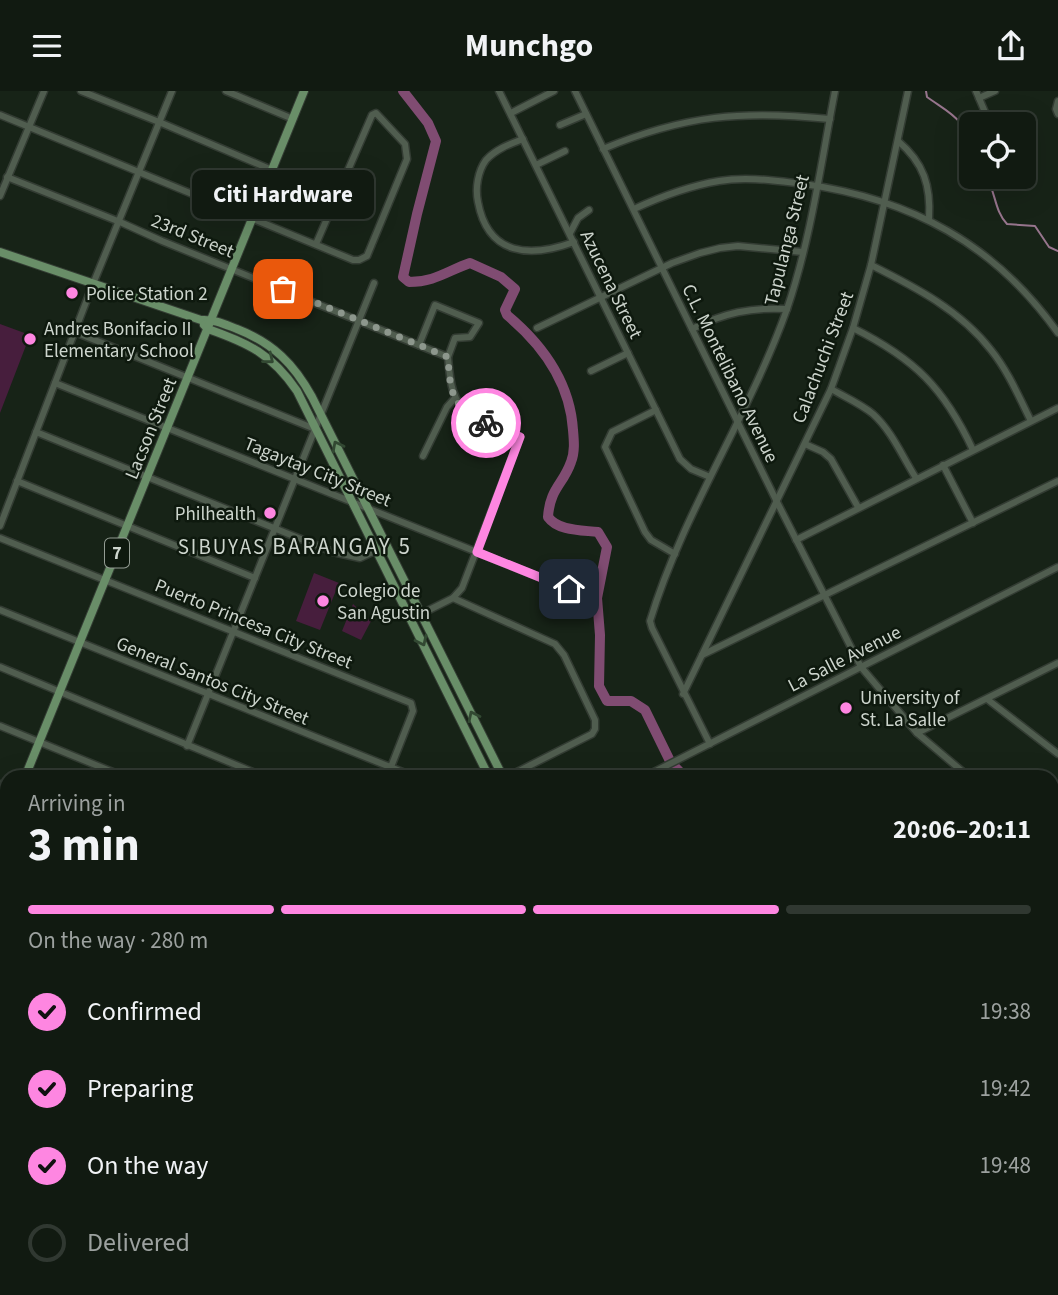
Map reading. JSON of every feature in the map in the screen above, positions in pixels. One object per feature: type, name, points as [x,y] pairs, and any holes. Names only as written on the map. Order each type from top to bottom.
[{"type":"main road","name":"Lacson Street","points":[[28,770],[304,91]]},
{"type":"main road","points":[[0,252],[201,320],[212,319],[260,338],[282,354],[298,372],[321,414],[501,770]]},
{"type":"main road","points":[[201,320],[208,329],[252,347],[275,363],[297,391],[486,770]]},
{"type":"main road","points":[[438,672],[448,667]]},
{"type":"main road","points":[[476,751],[487,745]]},
{"type":"street","points":[[0,196],[44,91]]},
{"type":"street","points":[[81,91],[272,170]]},
{"type":"street","points":[[0,526],[93,284],[172,91]]},
{"type":"street","points":[[226,91],[293,119]]},
{"type":"street","name":"Azucena Street","points":[[499,91],[680,459],[691,469],[710,477]]},
{"type":"street","points":[[511,113],[554,91]]},
{"type":"street","name":"C.L. Montelibano Avenue","points":[[576,91],[776,500],[861,667],[917,733],[960,770]]},
{"type":"street","name":"Tapulanga Street","points":[[683,694],[650,621],[675,554],[738,422],[787,309],[803,252],[835,91]]},
{"type":"street","name":"Calachuchi Street","points":[[683,694],[831,389],[853,328],[871,265],[908,91]]},
{"type":"street","points":[[985,112],[978,94],[995,91]]},
{"type":"street","points":[[1058,101],[1058,114]]},
{"type":"street","points":[[0,115],[353,260],[361,260],[367,256],[407,159],[405,144],[376,113],[372,115],[316,244]]},
{"type":"street","points":[[560,125],[586,114]]},
{"type":"street","points":[[603,149],[642,133],[713,116],[785,114],[830,119]]},
{"type":"street","points":[[523,139],[497,150],[485,162],[478,180],[477,197],[481,218],[492,235],[507,247],[539,252],[574,242]]},
{"type":"street","points":[[898,141],[910,151],[925,175],[929,189],[929,219]]},
{"type":"street","points":[[536,165],[565,151]]},
{"type":"street","name":"23rd Street","points":[[8,177],[448,357]]},
{"type":"street","points":[[634,209],[681,189],[722,180],[766,179],[817,186],[886,201],[929,219],[994,262],[1041,309],[1058,333]]},
{"type":"street","points":[[570,233],[578,218],[589,210]]},
{"type":"street","points":[[537,328],[662,268],[720,247],[803,252]]},
{"type":"street","points":[[871,265],[941,303],[973,330],[991,350],[1011,380],[1031,421]]},
{"type":"street","points":[[187,746],[374,283]]},
{"type":"street","points":[[411,619],[453,598],[461,589],[520,437],[471,417],[455,398],[450,386],[448,357],[455,338],[470,337],[479,323],[435,305],[419,345]]},
{"type":"street","points":[[692,329],[714,318],[738,311],[787,309]]},
{"type":"street","points":[[853,328],[886,344],[930,381],[958,418],[973,450]]},
{"type":"street","points":[[75,332],[316,427]]},
{"type":"street","points":[[592,371],[628,353]]},
{"type":"street","name":"Tagaytay City Street","points":[[55,383],[569,589]]},
{"type":"street","points":[[831,389],[862,405],[875,416],[916,478]]},
{"type":"street","points":[[423,456],[447,407],[455,398]]},
{"type":"street","points":[[796,540],[1058,408]]},
{"type":"street","points":[[656,410],[612,432],[605,447],[645,533],[651,540],[675,554]]},
{"type":"street","points":[[36,432],[348,557],[360,558],[387,545]]},
{"type":"street","points":[[805,444],[831,459],[858,507]]},
{"type":"street","points":[[943,465],[973,523]]},
{"type":"street","points":[[17,481],[255,578]]},
{"type":"street","points":[[702,655],[1058,481]]},
{"type":"street","name":"Puerto Princesa City Street","points":[[0,538],[411,703],[413,711],[391,768]]},
{"type":"street","name":"La Salle Avenue","points":[[657,770],[1058,568]]},
{"type":"street","points":[[453,598],[555,644],[564,655],[595,720],[592,734],[519,770]]},
{"type":"street","name":"General Santos City Street","points":[[0,610],[396,770]]},
{"type":"street","points":[[917,733],[1058,663]]},
{"type":"street","points":[[0,667],[59,694],[247,770]]},
{"type":"street","points":[[683,694],[710,744]]},
{"type":"street","points":[[987,699],[1058,754]]},
{"type":"street","points":[[0,726],[108,770]]},
{"type":"shaded area","points":[[0,324],[30,335],[0,413]]},
{"type":"shaded area","points":[[314,573],[339,583],[320,630],[296,621]]},
{"type":"shaded area","points":[[353,604],[371,621],[361,640],[342,631]]},
{"type":"waterway","points":[[403,91],[428,123],[436,141],[403,277],[409,282],[426,280],[470,263],[501,277],[515,289],[505,310],[507,315],[543,352],[560,380],[571,413],[573,454],[568,470],[551,499],[548,517],[552,522],[564,527],[598,532],[607,547],[597,598],[600,635],[599,686],[607,701],[631,701],[645,710],[670,761]]},
{"type":"waterway","points":[[926,91],[927,97],[959,122]]},
{"type":"waterway","points":[[992,189],[1000,213],[1007,224],[1035,226],[1049,247],[1058,251]]},
{"type":"waterway","points":[[675,767],[678,770]]},
{"type":"way so far","points":[[283,289],[448,357],[450,386],[458,404],[471,417],[486,423]]},
{"type":"place","name":"Citi Hardware","points":[[283,289]]},
{"type":"place","name":"Police Station 2","points":[[72,293]]},
{"type":"place","name":"Andres Bonifacio II Elementary School","points":[[30,339]]},
{"type":"place","name":"Philhealth","points":[[270,513]]},
{"type":"place","name":"Colegio de San Agustin","points":[[323,601]]},
{"type":"place","name":"University of St. La Salle","points":[[846,708]]},
{"type":"district","name":"BARANGAY 5","points":[[342,546]]},
{"type":"district","name":"SIBUYAS","points":[[222,547]]},
{"type":"route","points":[[486,423],[520,437],[477,552],[569,589]]}]
